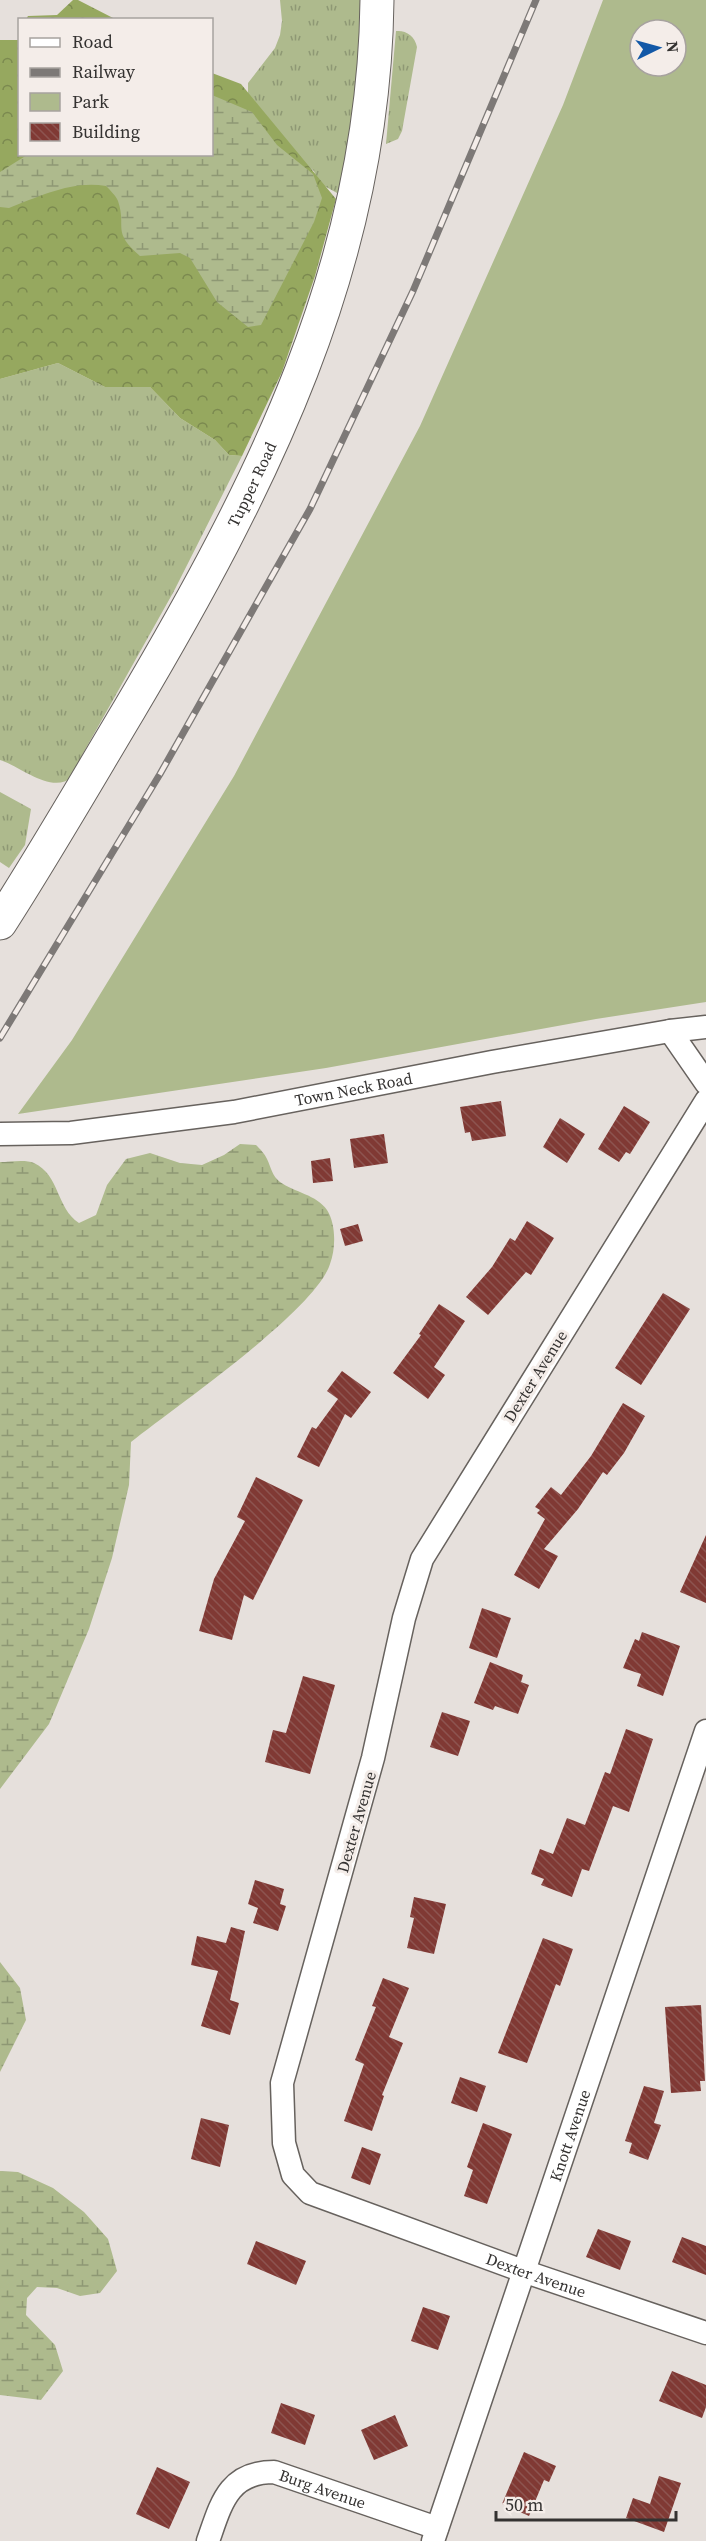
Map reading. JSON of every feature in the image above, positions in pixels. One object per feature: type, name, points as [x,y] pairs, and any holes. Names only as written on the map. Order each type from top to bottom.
[{"type":"main road","name":"Tupper Road","points":[[0,923],[155,666],[205,575],[280,424],[329,299],[352,213],[370,100],[377,0]]},
{"type":"street","name":"Town Neck Road","points":[[0,1134],[70,1133],[234,1112],[670,1031],[706,1027]]},
{"type":"street","points":[[670,1031],[706,1083]]},
{"type":"street","name":"Dexter Avenue","points":[[706,1101],[422,1559],[404,1618],[370,1770],[282,2083],[284,2143],[292,2175],[310,2193],[523,2271],[706,2333]]},
{"type":"street","name":"Knott Avenue","points":[[435,2535],[706,1731]]},
{"type":"street","name":"Burg Avenue","points":[[208,2541],[219,2509],[230,2490],[242,2478],[257,2472],[274,2472],[435,2535]]},
{"type":"green space","points":[[73,0],[78,0],[113,18],[27,18],[28,16],[57,15]]},
{"type":"green space","points":[[280,0],[363,0],[362,43],[341,190],[337,193],[319,183],[314,171],[279,143],[248,95],[248,83],[275,48],[280,35],[282,21]]},
{"type":"green space","points":[[603,0],[706,0],[706,1002],[596,1019],[326,1068],[18,1114],[72,1040],[234,776],[420,426],[563,105]]},
{"type":"green space","points":[[396,31],[410,35],[417,47],[402,131],[398,139],[386,144]]},
{"type":"green space","points":[[0,40],[18,40],[18,156],[213,156],[213,73],[241,84],[336,199],[315,276],[282,372],[242,456],[229,455],[215,440],[180,418],[150,387],[105,387],[58,363],[0,379]]},
{"type":"green space","points":[[213,95],[252,112],[277,145],[313,174],[322,198],[314,222],[261,325],[248,327],[217,302],[190,258],[180,253],[140,256],[131,248],[121,229],[118,201],[106,186],[69,187],[9,208],[0,207],[0,172],[25,156],[213,156]]},
{"type":"green space","points":[[58,363],[105,387],[150,387],[180,418],[215,440],[229,455],[242,456],[174,591],[81,757],[82,760],[76,771],[64,782],[55,783],[36,778],[0,760],[0,379]]},
{"type":"green space","points":[[0,792],[31,809],[25,845],[9,868],[0,862]]},
{"type":"green space","points":[[240,1144],[256,1145],[265,1155],[277,1180],[311,1197],[327,1210],[334,1236],[330,1264],[319,1284],[299,1307],[272,1332],[131,1442],[129,1485],[112,1558],[89,1629],[49,1724],[0,1789],[0,1162],[26,1161],[42,1168],[54,1183],[66,1209],[79,1223],[96,1215],[107,1185],[126,1159],[150,1153],[180,1163],[202,1165],[224,1155]]},
{"type":"green space","points":[[0,1962],[20,1988],[26,2020],[0,2072]]},
{"type":"green space","points":[[0,2171],[18,2172],[53,2188],[84,2212],[108,2239],[117,2271],[100,2293],[80,2296],[57,2288],[37,2287],[27,2298],[26,2315],[55,2345],[63,2371],[41,2400],[0,2395]]},
{"type":"building","points":[[501,1101],[506,1136],[472,1141],[470,1132],[465,1133],[460,1107]]},
{"type":"building","points":[[624,1106],[650,1122],[630,1154],[626,1152],[619,1162],[598,1149]]},
{"type":"building","points":[[560,1118],[585,1134],[567,1163],[543,1147]]},
{"type":"building","points":[[384,1134],[388,1163],[354,1168],[350,1139]]},
{"type":"building","points":[[330,1158],[333,1181],[313,1183],[311,1161]]},
{"type":"building","points":[[527,1221],[554,1238],[531,1275],[526,1272],[488,1315],[466,1297],[492,1267],[510,1238],[515,1241]]},
{"type":"building","points":[[358,1224],[363,1241],[345,1246],[340,1229]]},
{"type":"building","points":[[663,1293],[690,1309],[641,1385],[615,1368]]},
{"type":"building","points":[[439,1304],[465,1321],[434,1367],[445,1375],[428,1399],[393,1373],[421,1335],[419,1334]]},
{"type":"building","points":[[342,1371],[371,1392],[351,1418],[345,1414],[319,1467],[297,1457],[312,1427],[316,1429],[338,1399],[327,1391]]},
{"type":"building","points":[[623,1403],[645,1416],[624,1453],[607,1475],[603,1472],[578,1509],[544,1549],[558,1556],[539,1589],[514,1575],[545,1519],[537,1513],[540,1510],[535,1507],[551,1487],[561,1495],[591,1456]]},
{"type":"building","points":[[256,1477],[303,1500],[253,1600],[244,1595],[232,1640],[199,1631],[214,1579],[245,1521],[237,1517]]},
{"type":"building","points":[[706,1535],[706,1603],[680,1592]]},
{"type":"building","points":[[482,1608],[511,1618],[497,1658],[469,1648]]},
{"type":"building","points":[[642,1632],[680,1646],[663,1696],[637,1686],[641,1674],[623,1668],[635,1639],[639,1641]]},
{"type":"building","points":[[490,1662],[523,1675],[521,1682],[529,1685],[518,1714],[495,1706],[493,1710],[474,1703]]},
{"type":"building","points":[[303,1676],[335,1685],[310,1774],[265,1762],[273,1730],[286,1733]]},
{"type":"building","points":[[442,1712],[470,1721],[458,1756],[430,1747]]},
{"type":"building","points":[[626,1729],[653,1739],[629,1812],[613,1806],[589,1871],[582,1869],[572,1897],[541,1885],[544,1879],[531,1874],[540,1849],[553,1854],[567,1818],[585,1825],[605,1772],[610,1774]]},
{"type":"building","points":[[255,1880],[284,1889],[280,1904],[286,1906],[278,1931],[253,1923],[258,1908],[248,1904]]},
{"type":"building","points":[[414,1897],[446,1904],[434,1954],[407,1948],[414,1918],[410,1917]]},
{"type":"building","points":[[231,1927],[245,1931],[230,2000],[239,2003],[230,2035],[201,2026],[218,1971],[191,1965],[197,1936],[226,1943]]},
{"type":"building","points":[[543,1938],[573,1949],[560,1986],[556,1984],[527,2063],[498,2053]]},
{"type":"building","points":[[383,1978],[409,1988],[389,2037],[403,2043],[382,2095],[384,2096],[372,2131],[344,2121],[364,2064],[355,2060],[376,2007],[372,2006]]},
{"type":"building","points":[[701,2005],[705,2081],[700,2081],[701,2091],[671,2093],[665,2007]]},
{"type":"building","points":[[460,2077],[486,2086],[477,2112],[451,2103]]},
{"type":"building","points":[[644,2086],[664,2091],[654,2123],[661,2125],[648,2160],[629,2153],[632,2143],[625,2141]]},
{"type":"building","points":[[201,2118],[229,2125],[220,2167],[191,2159]]},
{"type":"building","points":[[483,2123],[512,2134],[487,2204],[464,2196],[473,2170],[467,2167]]},
{"type":"building","points":[[362,2147],[381,2154],[370,2185],[351,2178]]},
{"type":"building","points":[[598,2229],[631,2241],[620,2270],[586,2257]]},
{"type":"building","points":[[682,2237],[706,2246],[706,2275],[672,2262]]},
{"type":"building","points":[[256,2241],[306,2261],[296,2285],[247,2264]]},
{"type":"building","points":[[423,2307],[450,2316],[438,2350],[411,2341]]},
{"type":"building","points":[[672,2371],[706,2385],[706,2407],[702,2418],[659,2401]]},
{"type":"building","points":[[281,2403],[315,2415],[305,2445],[271,2433]]},
{"type":"building","points":[[395,2415],[408,2446],[374,2460],[361,2430]]},
{"type":"building","points":[[524,2452],[556,2466],[549,2482],[544,2480],[529,2516],[502,2504]]},
{"type":"building","points":[[157,2467],[190,2482],[169,2529],[136,2514]]},
{"type":"building","points":[[659,2476],[681,2483],[664,2532],[626,2518],[633,2498],[650,2504]]},
{"type":"railway","points":[[0,1038],[160,774],[310,509],[413,291],[536,0]]}]
